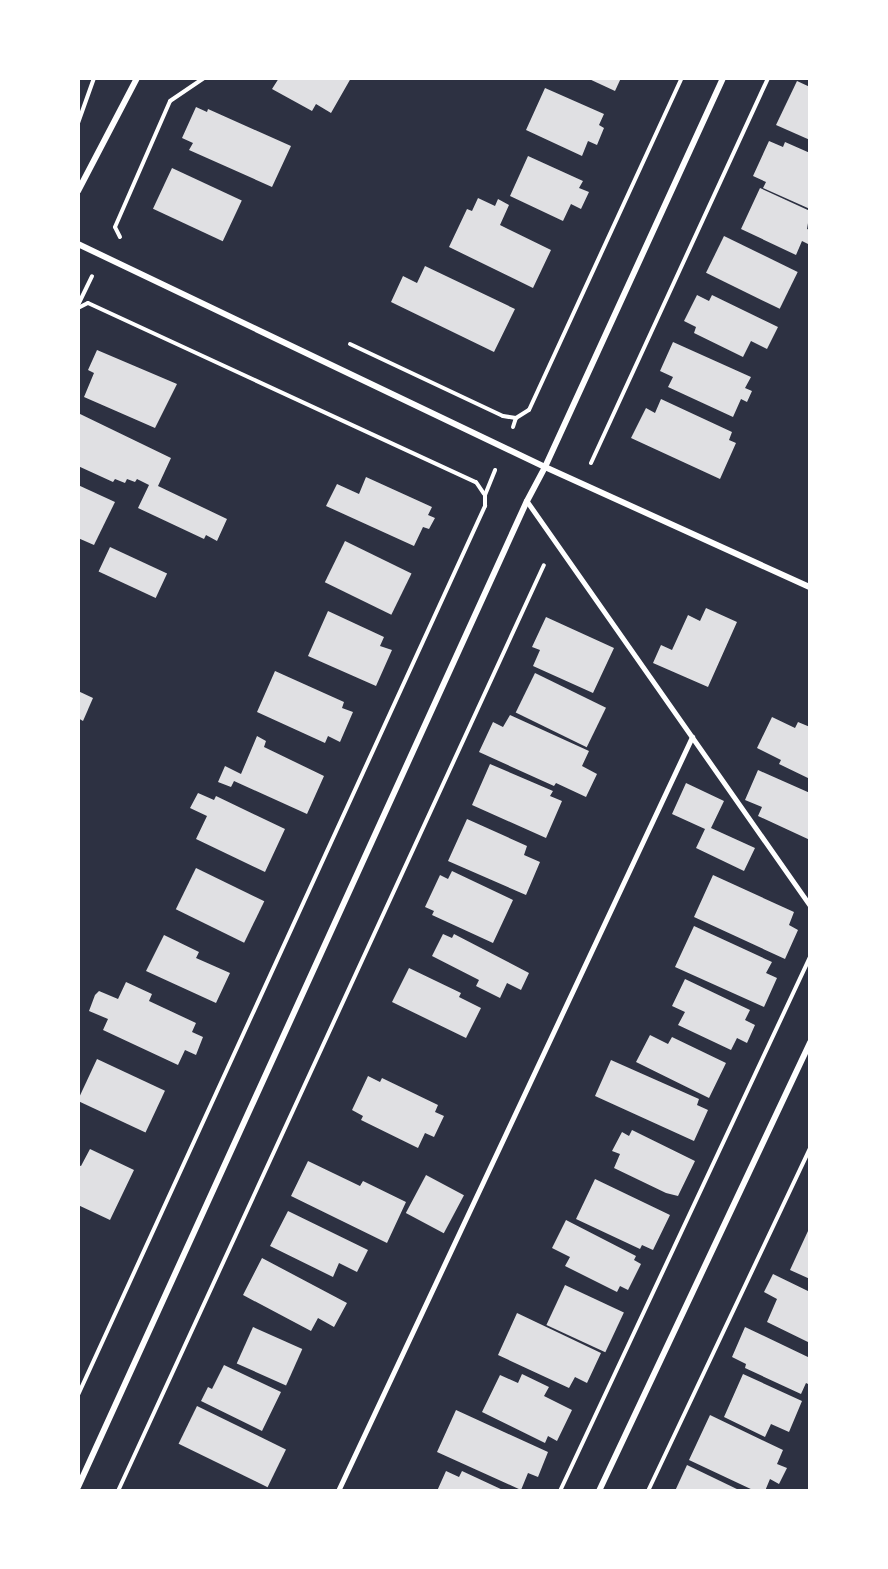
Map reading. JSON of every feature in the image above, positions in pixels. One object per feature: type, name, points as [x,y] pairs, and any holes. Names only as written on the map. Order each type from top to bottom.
[{"type":"street","points":[[78,190],[137,78]]},
{"type":"street","points":[[78,1487],[527,501],[545,467],[723,78]]},
{"type":"street","points":[[78,244],[545,467],[810,586]]},
{"type":"street","points":[[599,1491],[810,1042]]},
{"type":"lane","points":[[527,501],[810,905]]},
{"type":"lane","points":[[338,1491],[692,736]]},
{"type":"path","points":[[78,123],[94,78]]},
{"type":"path","points":[[130,242],[120,237],[116,227],[170,101],[204,78]]},
{"type":"path","points":[[343,341],[503,416],[516,418],[529,410],[682,78]]},
{"type":"path","points":[[582,484],[768,78]]},
{"type":"path","points":[[78,308],[88,303],[476,482],[485,495],[485,506],[78,1395]]},
{"type":"path","points":[[118,1491],[555,542]]},
{"type":"path","points":[[560,1491],[810,957]]},
{"type":"path","points":[[648,1491],[810,1148]]},
{"type":"building","points":[[279,78],[351,78],[331,113],[316,104],[312,111],[272,89]]},
{"type":"building","points":[[587,78],[621,78],[615,91]]},
{"type":"building","points":[[797,81],[810,87],[810,140],[776,125]]},
{"type":"building","points":[[545,88],[604,114],[599,125],[604,128],[597,145],[588,141],[582,156],[526,130]]},
{"type":"building","points":[[196,107],[207,112],[208,109],[291,146],[272,187],[189,150],[193,143],[182,138]]},
{"type":"building","points":[[769,141],[783,147],[785,142],[810,153],[810,209],[763,188],[766,182],[753,176]]},
{"type":"building","points":[[528,156],[583,181],[579,188],[589,192],[581,209],[571,204],[563,221],[510,196]]},
{"type":"building","points":[[172,168],[242,201],[223,241],[153,209]]},
{"type":"building","points":[[760,188],[810,211],[807,229],[810,230],[810,245],[802,241],[796,255],[741,229]]},
{"type":"building","points":[[478,198],[495,206],[498,199],[509,205],[500,225],[551,250],[533,288],[449,247],[467,209],[472,211]]},
{"type":"building","points":[[724,236],[798,272],[780,309],[706,273]]},
{"type":"building","points":[[425,266],[515,309],[494,352],[391,302],[403,276],[417,283]]},
{"type":"building","points":[[697,295],[709,301],[712,295],[778,327],[767,349],[751,341],[743,357],[694,333],[696,327],[684,321]]},
{"type":"building","points":[[673,342],[751,377],[745,388],[752,391],[747,402],[741,399],[733,417],[668,387],[673,377],[660,371]]},
{"type":"building","points":[[97,350],[177,384],[155,428],[84,397],[94,373],[88,370]]},
{"type":"building","points":[[661,399],[732,432],[729,440],[736,443],[720,479],[631,438],[646,408],[655,413]]},
{"type":"building","points":[[78,413],[171,458],[158,486],[227,519],[217,541],[206,535],[204,539],[138,508],[149,485],[137,479],[135,482],[127,479],[125,483],[115,479],[113,482],[78,466]]},
{"type":"building","points":[[366,477],[432,507],[428,515],[435,518],[429,529],[423,527],[414,546],[326,506],[337,484],[359,494]]},
{"type":"building","points":[[78,485],[115,502],[94,545],[78,538]]},
{"type":"building","points":[[345,541],[412,573],[391,615],[325,582]]},
{"type":"building","points":[[110,547],[167,574],[156,598],[99,571]]},
{"type":"building","points":[[706,608],[737,622],[708,687],[653,663],[661,645],[672,650],[688,615],[700,621]]},
{"type":"building","points":[[328,611],[384,637],[380,646],[392,650],[376,686],[308,656]]},
{"type":"building","points":[[546,617],[614,648],[593,693],[533,666],[540,650],[532,647]]},
{"type":"building","points":[[275,671],[344,702],[342,708],[353,712],[340,742],[328,736],[325,743],[257,712]]},
{"type":"building","points":[[535,673],[606,708],[587,747],[516,713]]},
{"type":"building","points":[[78,691],[93,698],[83,721],[78,718]]},
{"type":"building","points":[[510,715],[589,751],[582,766],[597,774],[586,797],[556,783],[554,786],[479,752],[493,722],[503,727]]},
{"type":"building","points":[[772,717],[795,728],[798,722],[810,727],[810,779],[779,764],[781,760],[757,748]]},
{"type":"building","points":[[257,736],[266,741],[264,747],[324,776],[307,814],[234,781],[231,787],[218,782],[225,766],[241,774]]},
{"type":"building","points":[[490,764],[553,791],[550,796],[562,801],[546,838],[472,805]]},
{"type":"building","points":[[758,770],[810,793],[810,840],[758,816],[762,807],[745,800]]},
{"type":"building","points":[[686,783],[724,801],[711,828],[755,848],[744,871],[696,848],[705,829],[672,814]]},
{"type":"building","points":[[198,793],[214,800],[216,796],[285,829],[265,872],[196,839],[207,816],[190,808]]},
{"type":"building","points":[[467,819],[527,846],[524,855],[540,862],[526,895],[448,861]]},
{"type":"building","points":[[196,868],[264,901],[244,943],[176,909]]},
{"type":"building","points":[[452,871],[513,900],[493,943],[432,915],[434,911],[425,907],[440,875],[448,879]]},
{"type":"building","points":[[713,875],[794,912],[789,925],[798,930],[785,959],[694,917]]},
{"type":"building","points":[[694,926],[772,962],[766,973],[777,978],[764,1007],[675,967]]},
{"type":"building","points":[[443,934],[452,938],[454,934],[529,973],[521,990],[507,983],[500,998],[476,986],[479,980],[432,956]]},
{"type":"building","points":[[164,935],[199,952],[196,958],[230,973],[216,1003],[146,971]]},
{"type":"building","points":[[409,968],[461,993],[459,997],[481,1008],[466,1038],[392,1002]]},
{"type":"building","points":[[685,979],[750,1010],[745,1020],[755,1025],[747,1043],[737,1038],[731,1050],[678,1025],[685,1012],[672,1006]]},
{"type":"building","points":[[126,982],[152,994],[149,1001],[196,1023],[192,1032],[203,1037],[196,1055],[185,1050],[178,1065],[103,1030],[108,1019],[89,1011],[95,995],[99,991],[118,999]]},
{"type":"building","points":[[650,1035],[668,1044],[672,1037],[726,1063],[709,1098],[636,1062]]},
{"type":"building","points":[[97,1059],[165,1091],[146,1132],[78,1101]]},
{"type":"building","points":[[611,1060],[699,1099],[697,1105],[708,1110],[694,1141],[595,1096]]},
{"type":"building","points":[[368,1076],[380,1082],[382,1078],[438,1105],[435,1112],[444,1116],[434,1137],[425,1133],[418,1148],[361,1120],[363,1116],[352,1110]]},
{"type":"building","points":[[632,1130],[695,1161],[678,1196],[666,1193],[614,1168],[620,1154],[612,1151],[622,1132],[629,1136]]},
{"type":"building","points":[[90,1149],[134,1170],[110,1220],[78,1205],[78,1165],[81,1166]]},
{"type":"building","points":[[308,1161],[360,1186],[363,1181],[406,1202],[387,1243],[291,1196]]},
{"type":"building","points":[[426,1175],[464,1195],[444,1233],[406,1213]]},
{"type":"building","points":[[595,1179],[670,1215],[653,1250],[642,1245],[640,1249],[576,1219]]},
{"type":"building","points":[[288,1211],[368,1250],[357,1272],[339,1263],[333,1277],[270,1246]]},
{"type":"building","points":[[566,1220],[636,1256],[634,1260],[641,1264],[628,1290],[620,1286],[617,1292],[565,1266],[570,1257],[552,1248]]},
{"type":"building","points":[[808,1231],[810,1232],[810,1279],[790,1270]]},
{"type":"building","points":[[262,1258],[347,1303],[334,1327],[318,1318],[311,1331],[243,1295]]},
{"type":"building","points":[[773,1274],[810,1292],[810,1343],[767,1322],[777,1299],[764,1292]]},
{"type":"building","points":[[565,1285],[624,1312],[605,1352],[546,1325]]},
{"type":"building","points":[[517,1313],[601,1353],[587,1383],[575,1377],[569,1388],[498,1355]]},
{"type":"building","points":[[253,1327],[302,1349],[286,1386],[237,1364]]},
{"type":"building","points":[[745,1327],[810,1358],[810,1385],[806,1383],[801,1394],[745,1368],[746,1364],[732,1357]]},
{"type":"building","points":[[224,1365],[281,1392],[262,1431],[201,1401],[208,1387],[212,1389]]},
{"type":"building","points":[[522,1374],[549,1387],[544,1396],[572,1410],[557,1441],[548,1436],[545,1443],[482,1412],[500,1375],[518,1383]]},
{"type":"building","points":[[743,1374],[802,1401],[789,1432],[771,1424],[765,1437],[724,1417]]},
{"type":"building","points":[[197,1406],[286,1449],[268,1487],[179,1444]]},
{"type":"building","points":[[456,1410],[548,1452],[538,1477],[528,1473],[521,1490],[437,1452]]},
{"type":"building","points":[[710,1415],[783,1450],[777,1464],[787,1468],[779,1484],[770,1479],[765,1491],[755,1491],[689,1460]]},
{"type":"building","points":[[687,1465],[741,1491],[675,1491]]},
{"type":"building","points":[[446,1471],[459,1477],[462,1471],[505,1491],[437,1491]]}]
